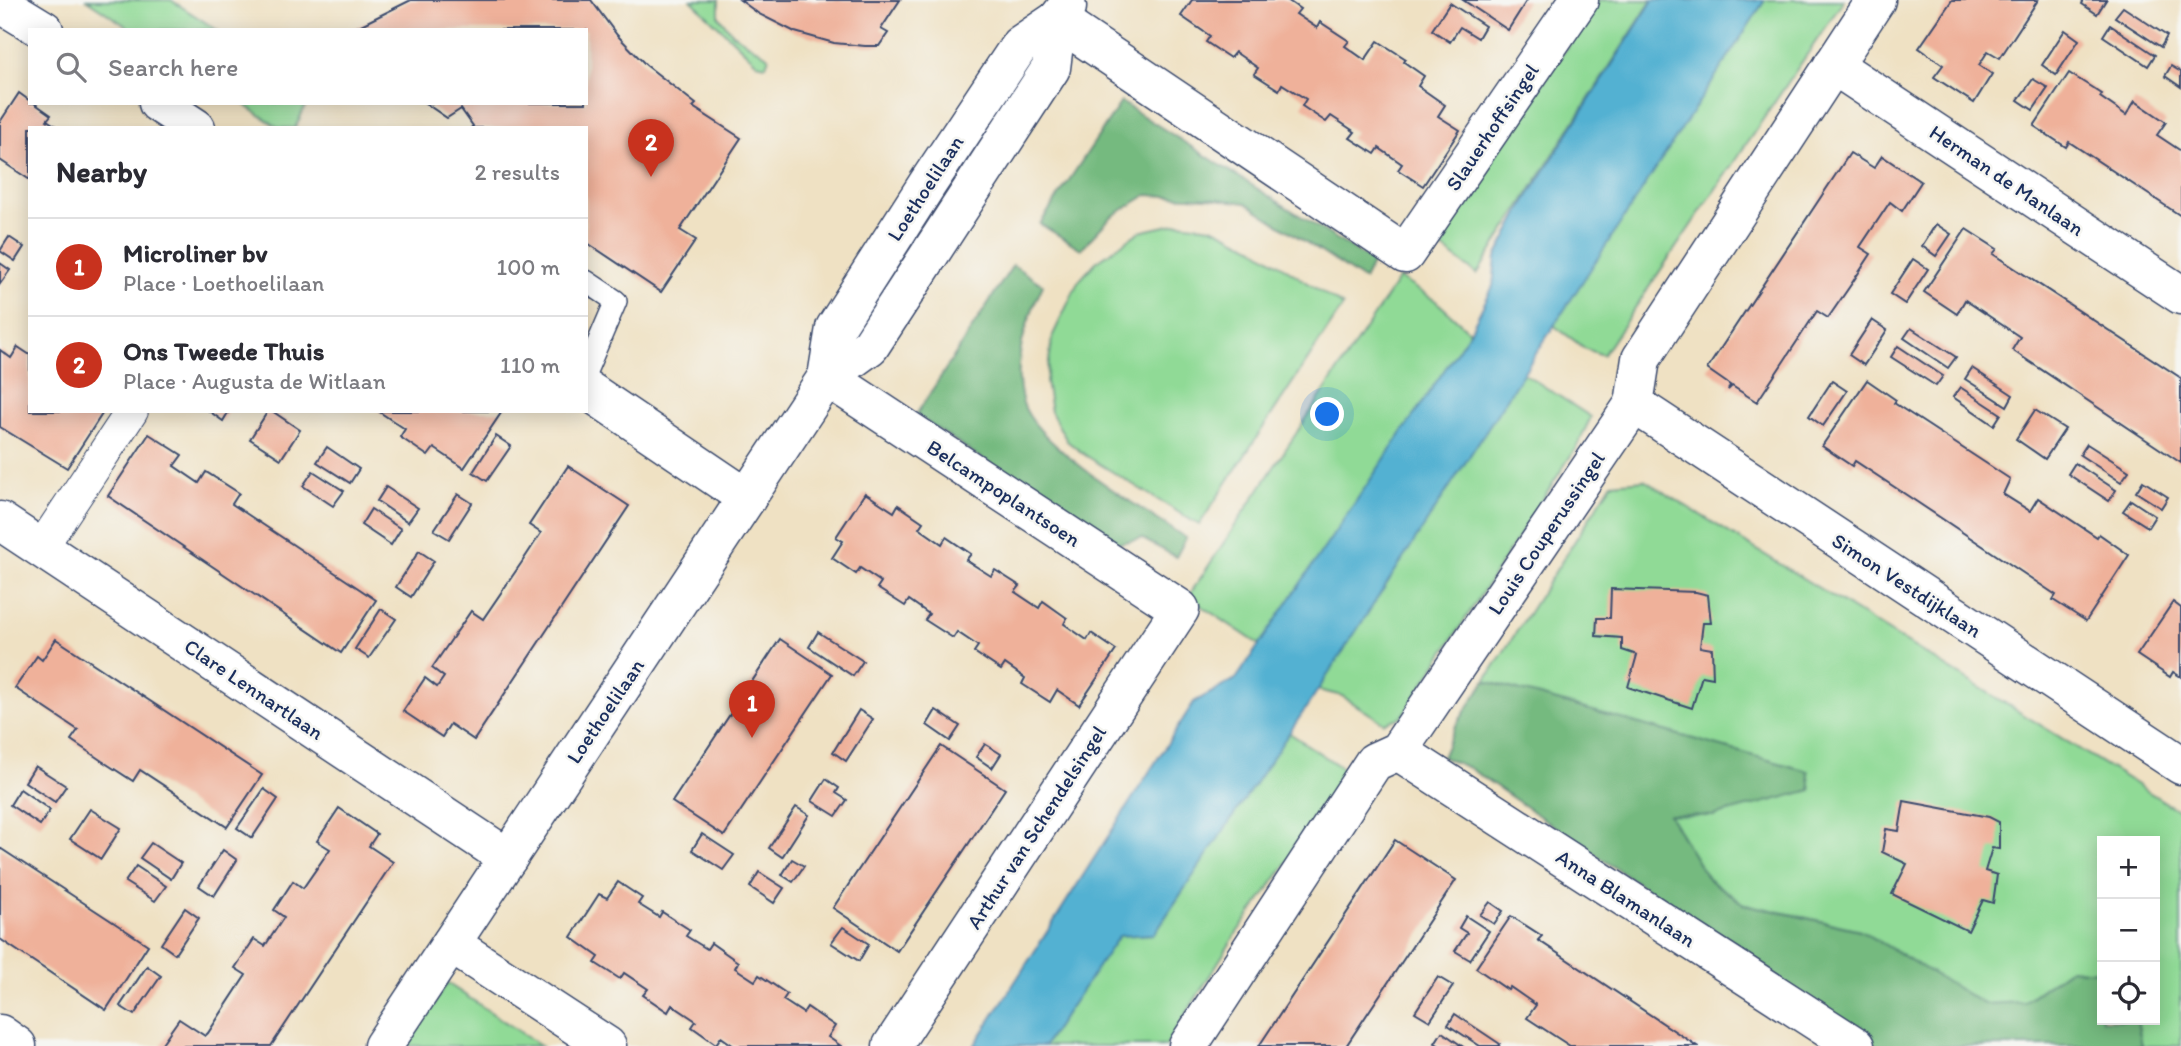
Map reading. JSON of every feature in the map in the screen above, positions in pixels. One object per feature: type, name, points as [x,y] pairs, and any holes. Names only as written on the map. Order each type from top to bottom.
[{"type":"street","name":"Slauerhoffsingel","points":[[1064,10],[1405,254],[1579,0]]},
{"type":"street","name":"Louis Couperussingel","points":[[1188,1046],[1374,762],[1398,751],[1634,404],[1641,359],[1876,0]]},
{"type":"street","points":[[0,3],[41,28]]},
{"type":"street","name":"Loethoelilaan","points":[[383,1046],[827,377],[870,346],[1051,68],[1064,10]]},
{"type":"street","name":"Herman de Manlaan","points":[[1833,65],[2181,295]]},
{"type":"street","points":[[161,105],[193,126]]},
{"type":"street","name":"Belcampoplantsoen","points":[[827,377],[1181,609]]},
{"type":"street","points":[[588,390],[747,498]]},
{"type":"street","name":"Simon Vestdijklaan","points":[[1634,404],[2181,765]]},
{"type":"street","points":[[41,548],[131,413]]},
{"type":"street","name":"Clare Lennartlaan","points":[[0,520],[508,858]]},
{"type":"street","name":"Arthur van Schendelsingel","points":[[892,1046],[1181,609]]},
{"type":"street","name":"Anna Blamanlaan","points":[[1398,751],[1855,1046]]},
{"type":"street","points":[[451,944],[607,1046]]},
{"type":"street","points":[[0,1034],[18,1046]]},
{"type":"lane","points":[[588,283],[616,301],[588,366]]},
{"type":"green space","points":[[87,0],[171,0],[214,28],[129,28]]},
{"type":"green space","points":[[691,0],[719,0],[719,17],[733,34],[769,57],[766,65],[757,63]]},
{"type":"green space","points":[[1599,0],[1652,0],[1477,274],[1434,242]]},
{"type":"green space","points":[[1765,0],[1844,0],[1603,355],[1586,349],[1553,325]]},
{"type":"green space","points":[[1121,102],[1373,262],[1364,280],[1246,203],[1147,195],[1111,217],[1081,249],[1040,224]]},
{"type":"green space","points":[[245,105],[306,105],[296,126],[276,126]]},
{"type":"green space","points":[[1179,223],[1212,227],[1253,247],[1343,306],[1199,525],[1085,455],[1067,441],[1051,412],[1046,381],[1053,335],[1078,282],[1096,262],[1139,232]]},
{"type":"green space","points":[[1013,265],[1043,285],[1026,328],[1020,358],[1020,388],[1023,403],[1032,420],[1070,458],[1121,496],[1186,538],[1176,557],[1141,538],[1112,545],[916,415]]},
{"type":"green space","points":[[1399,278],[1436,301],[1470,332],[1260,645],[1188,597]]},
{"type":"green space","points":[[1522,372],[1591,417],[1577,446],[1402,717],[1384,723],[1342,696],[1318,690]]},
{"type":"green space","points":[[1644,480],[2181,812],[2181,1046],[2142,1046],[2138,1025],[2160,1025],[2160,836],[2097,836],[2097,971],[2070,969],[2024,1002],[1984,1005],[1860,930],[1744,904],[1708,879],[1668,815],[1714,816],[1808,771],[1485,681],[1612,483]]},
{"type":"green space","points":[[1485,681],[1808,771],[1811,790],[1713,816],[1669,815],[1708,879],[1744,904],[1860,930],[1984,1004],[2024,1002],[2070,969],[2097,971],[2097,1025],[2138,1025],[2142,1046],[1876,1046],[1469,768],[1442,757],[1455,727]]},
{"type":"green space","points":[[1288,732],[1351,774],[1236,934],[1166,1046],[1044,1046],[1119,935],[1154,934]]},
{"type":"green space","points":[[447,983],[541,1046],[406,1046]]},
{"type":"water","points":[[1653,0],[1765,0],[1318,690],[1154,934],[1119,936],[1044,1046],[974,1046],[1194,702],[1236,679],[1470,332],[1493,286],[1496,257],[1526,200]]},
{"type":"building","points":[[411,0],[591,0],[617,35],[646,65],[696,104],[693,107],[741,138],[680,230],[696,240],[661,292],[588,243],[588,126],[473,126],[461,109],[447,118],[428,105],[588,105],[588,28],[355,28]]},
{"type":"building","points":[[740,0],[900,0],[881,29],[888,33],[879,46],[865,46],[834,43],[795,32],[759,14]]},
{"type":"building","points":[[1192,0],[1287,0],[1300,9],[1296,14],[1317,28],[1320,22],[1349,41],[1345,46],[1365,60],[1378,41],[1406,59],[1404,62],[1424,76],[1418,86],[1445,105],[1438,116],[1460,130],[1423,186],[1398,170],[1402,164],[1379,148],[1375,154],[1350,138],[1355,132],[1331,116],[1326,122],[1302,106],[1306,99],[1282,84],[1279,90],[1254,74],[1258,68],[1235,52],[1230,58],[1206,42],[1210,36],[1181,16]]},
{"type":"building","points":[[1463,0],[1527,0],[1508,30]]},
{"type":"building","points":[[1952,0],[2038,0],[2000,58],[1988,51],[1979,65],[1992,74],[1974,103],[1934,77],[1943,65],[1919,48]]},
{"type":"building","points":[[2084,0],[2106,0],[2097,14],[2082,4]]},
{"type":"building","points":[[1450,3],[1485,26],[1478,38],[1460,27],[1450,42],[1432,30]]},
{"type":"building","points":[[2123,7],[2167,36],[2161,47],[2115,17]]},
{"type":"building","points":[[2110,25],[2155,55],[2148,66],[2103,36]]},
{"type":"building","points":[[2065,30],[2079,40],[2056,75],[2042,65]]},
{"type":"building","points":[[2171,66],[2181,72],[2181,87],[2165,76]]},
{"type":"building","points":[[2069,73],[2102,94],[2100,97],[2126,115],[2135,101],[2166,122],[2157,135],[2181,151],[2181,216],[2069,142],[2066,147],[2034,126]]},
{"type":"building","points":[[2033,79],[2048,88],[2033,110],[2018,100]]},
{"type":"building","points":[[19,93],[28,100],[28,105],[37,105],[51,115],[47,120],[56,126],[28,126],[28,179],[0,160],[0,122]]},
{"type":"building","points":[[1850,153],[1874,168],[1882,156],[1921,182],[1902,211],[1890,202],[1860,247],[1871,254],[1850,286],[1828,318],[1817,311],[1757,402],[1732,386],[1728,390],[1730,385],[1707,369]]},
{"type":"building","points":[[1936,224],[1951,234],[1936,256],[1922,246]]},
{"type":"building","points":[[1966,229],[1997,249],[1993,254],[2181,378],[2181,463],[2012,350],[2020,337],[1965,300],[1957,314],[1924,292]]},
{"type":"building","points":[[9,237],[24,247],[15,261],[0,251]]},
{"type":"building","points":[[1913,259],[1928,269],[1905,304],[1890,294]]},
{"type":"building","points":[[0,263],[10,270],[0,284]]},
{"type":"building","points":[[1872,320],[1887,330],[1864,365],[1849,355]]},
{"type":"building","points":[[1911,328],[1956,357],[1948,368],[1904,338]]},
{"type":"building","points":[[1898,346],[1943,376],[1936,386],[1891,357]]},
{"type":"building","points":[[18,347],[28,354],[28,413],[103,413],[67,468],[0,427],[0,350],[11,358]]},
{"type":"building","points":[[1972,368],[2013,395],[2007,406],[1965,379]]},
{"type":"building","points":[[1867,380],[1896,400],[1894,403],[2010,479],[2003,494],[2030,511],[2038,498],[2129,555],[2086,621],[2053,600],[2056,595],[1914,500],[1855,461],[1852,466],[1822,446]]},
{"type":"building","points":[[1832,381],[1847,391],[1823,426],[1809,416]]},
{"type":"building","points":[[1960,387],[2001,414],[1994,425],[1953,397]]},
{"type":"building","points":[[2035,410],[2065,429],[2045,459],[2016,439]]},
{"type":"building","points":[[212,413],[228,413],[223,421]]},
{"type":"building","points":[[267,413],[275,413],[300,430],[281,459],[250,439]]},
{"type":"building","points":[[381,413],[501,413],[464,468],[434,448],[428,456],[400,437],[405,429]]},
{"type":"building","points":[[149,434],[182,455],[174,466],[199,483],[206,472],[239,493],[232,504],[376,600],[341,653],[108,496]]},
{"type":"building","points":[[496,436],[511,446],[487,481],[473,472]]},
{"type":"building","points":[[2087,444],[2129,471],[2121,482],[2080,455]]},
{"type":"building","points":[[327,447],[359,469],[350,483],[317,462]]},
{"type":"building","points":[[2075,463],[2116,490],[2109,501],[2068,474]]},
{"type":"building","points":[[568,466],[629,506],[474,740],[450,724],[442,737],[403,711],[425,678],[437,687],[444,677],[432,668],[451,640],[471,611],[483,619],[522,562],[541,533],[529,525]]},
{"type":"building","points":[[313,471],[344,491],[333,506],[303,486]]},
{"type":"building","points":[[2143,481],[2168,497],[2161,508],[2136,492]]},
{"type":"building","points":[[386,487],[418,508],[408,522],[377,501]]},
{"type":"building","points":[[865,493],[894,512],[898,505],[923,522],[919,528],[942,544],[946,537],[971,554],[966,560],[991,576],[995,570],[1020,586],[1015,592],[1039,608],[1043,601],[1067,618],[1064,624],[1087,640],[1091,633],[1116,650],[1079,705],[1057,690],[1050,702],[1022,684],[1025,678],[1005,664],[1001,670],[974,652],[978,646],[957,632],[953,638],[925,620],[929,614],[909,600],[905,606],[877,588],[881,582],[860,568],[856,574],[832,558],[843,541],[836,537]]},
{"type":"building","points":[[458,494],[472,503],[449,539],[434,530]]},
{"type":"building","points":[[2131,500],[2155,516],[2148,527],[2123,511]]},
{"type":"building","points":[[371,509],[401,529],[391,545],[361,525]]},
{"type":"building","points":[[419,551],[434,561],[411,597],[396,587]]},
{"type":"building","points":[[1611,589],[1696,592],[1708,595],[1711,623],[1703,623],[1700,647],[1712,649],[1713,678],[1702,676],[1692,708],[1628,687],[1637,655],[1622,650],[1622,638],[1596,636],[1597,618],[1610,618]]},
{"type":"building","points":[[2173,602],[2181,608],[2181,677],[2173,672],[2170,677],[2137,655]]},
{"type":"building","points":[[381,609],[396,619],[369,658],[355,649]]},
{"type":"building","points":[[818,632],[863,661],[853,676],[809,647]]},
{"type":"building","points":[[56,639],[262,775],[227,827],[140,770],[133,781],[102,761],[71,740],[78,730],[15,688],[37,656],[42,660]]},
{"type":"building","points":[[780,639],[832,674],[724,836],[672,802]]},
{"type":"building","points":[[859,710],[873,719],[846,761],[833,752]]},
{"type":"building","points":[[936,710],[960,726],[950,741],[927,725]]},
{"type":"building","points":[[985,744],[1001,754],[992,768],[976,757]]},
{"type":"building","points":[[941,746],[1005,789],[897,951],[833,908]]},
{"type":"building","points":[[35,766],[66,786],[55,802],[25,782]]},
{"type":"building","points":[[826,779],[839,788],[836,793],[847,800],[836,816],[812,801]]},
{"type":"building","points":[[20,789],[50,810],[40,825],[10,805]]},
{"type":"building","points":[[264,789],[278,799],[252,838],[237,828]]},
{"type":"building","points":[[1904,801],[1989,817],[1999,822],[1999,849],[1992,848],[1985,871],[1997,875],[1993,903],[1983,900],[1968,931],[1892,894],[1907,864],[1882,852],[1886,829],[1899,831]]},
{"type":"building","points":[[796,807],[809,815],[782,857],[769,848]]},
{"type":"building","points":[[339,808],[377,834],[369,846],[393,862],[271,1046],[160,1046],[179,1019],[205,1036],[208,1033],[246,975],[235,968],[254,939],[265,946],[284,917],[274,910],[293,881],[303,888],[330,849],[317,841]]},
{"type":"building","points":[[90,809],[121,828],[101,859],[70,839]]},
{"type":"building","points":[[702,834],[734,855],[723,870],[692,850]]},
{"type":"building","points":[[1395,840],[1456,880],[1346,1046],[1259,1046]]},
{"type":"building","points":[[151,843],[181,863],[171,879],[140,858]]},
{"type":"building","points":[[0,848],[148,945],[106,1010],[0,939]]},
{"type":"building","points":[[223,850],[237,860],[214,896],[199,886]]},
{"type":"building","points":[[792,859],[804,866],[793,882],[782,875]]},
{"type":"building","points":[[136,866],[166,886],[155,901],[125,882]]},
{"type":"building","points":[[759,872],[784,888],[774,903],[750,887]]},
{"type":"building","points":[[618,882],[642,898],[638,904],[659,917],[662,912],[690,930],[686,936],[707,949],[711,943],[738,962],[735,968],[755,981],[759,975],[787,994],[783,1000],[803,1013],[807,1007],[835,1026],[828,1037],[841,1046],[734,1046],[721,1037],[716,1044],[692,1027],[696,1021],[672,1005],[668,1012],[643,995],[648,989],[624,973],[620,979],[595,963],[599,957],[571,937],[599,894],[607,898]]},
{"type":"building","points":[[1490,902],[1503,911],[1494,924],[1480,915]]},
{"type":"building","points":[[185,908],[199,918],[175,954],[161,944]]},
{"type":"building","points":[[1466,916],[1489,931],[1470,960],[1455,951],[1467,933],[1459,928]]},
{"type":"building","points":[[1511,916],[1542,936],[1538,940],[1697,1046],[1570,1046],[1527,1018],[1536,1005],[1476,968]]},
{"type":"building","points":[[843,927],[869,944],[859,961],[831,943]]},
{"type":"building","points":[[147,966],[161,976],[134,1015],[120,1006]]},
{"type":"building","points":[[1438,977],[1453,986],[1430,1021],[1415,1012]]},
{"type":"building","points":[[1455,1014],[1500,1044],[1499,1046],[1480,1046],[1448,1025]]},
{"type":"building","points":[[1442,1032],[1462,1046],[1440,1046],[1435,1043]]},
{"type":"place","name":"Ons Tweede Thuis","points":[[651,177]]},
{"type":"place","name":"Microliner bv","points":[[752,738]]}]
